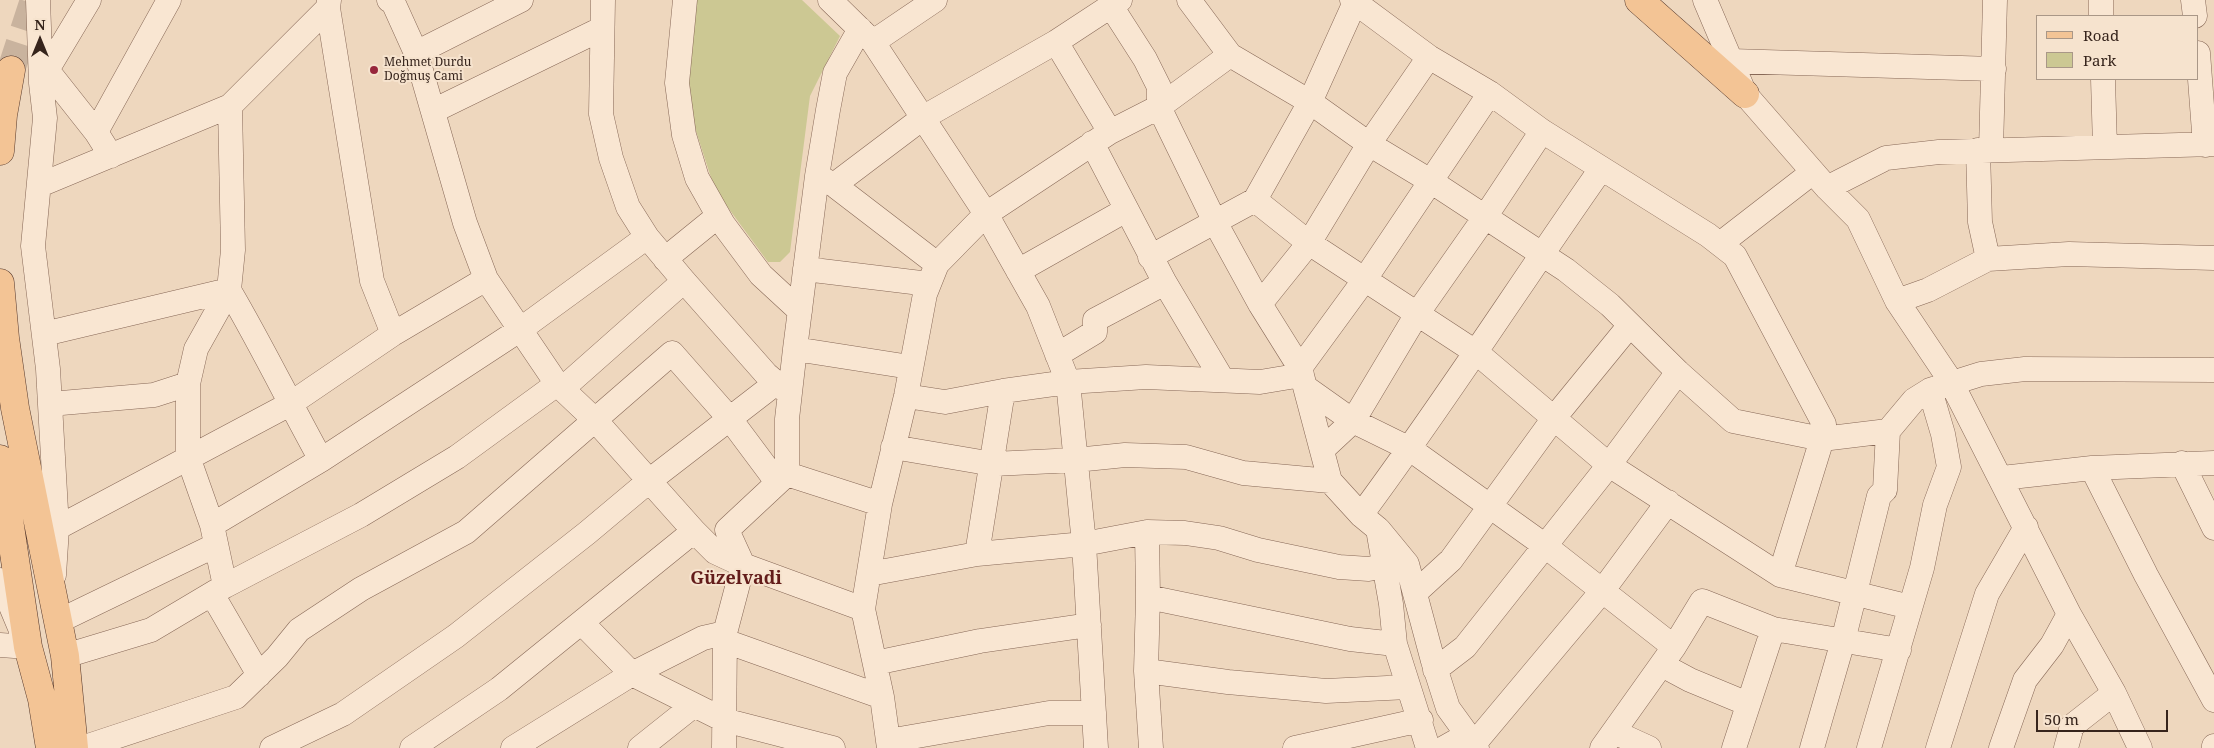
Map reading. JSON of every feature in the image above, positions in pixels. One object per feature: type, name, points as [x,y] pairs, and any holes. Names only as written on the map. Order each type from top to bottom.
[{"type":"main road","points":[[1639,0],[1745,94]]},
{"type":"main road","points":[[0,151],[3,115],[11,70]]},
{"type":"main road","points":[[0,283],[5,338],[16,408],[59,622],[74,748]]},
{"type":"main road","points":[[0,459],[28,647],[42,699],[50,748]]},
{"type":"street","points":[[38,0],[41,83],[45,118],[33,246],[44,334],[50,404],[57,528],[52,594]]},
{"type":"street","points":[[89,0],[47,70],[96,132],[111,156]]},
{"type":"street","points":[[96,132],[169,0]]},
{"type":"street","points":[[416,53],[521,0]]},
{"type":"street","points":[[603,0],[601,114],[611,158],[628,207],[647,237],[684,282],[766,374],[783,389]]},
{"type":"street","points":[[685,0],[677,83],[684,135],[697,178],[718,216],[761,275],[800,311]]},
{"type":"street","points":[[830,0],[866,35],[924,116],[986,214],[1038,306],[1068,382],[1084,544],[1096,748]]},
{"type":"street","points":[[724,748],[725,637],[743,565],[727,530],[782,478],[788,419],[783,389],[795,349],[805,269],[826,180],[835,73],[866,35],[935,0]]},
{"type":"street","points":[[1189,0],[1230,55],[1310,102],[1369,144],[1432,182],[1566,270],[1610,306],[1678,372],[1733,421],[1822,439],[1888,431]]},
{"type":"street","points":[[1705,0],[1745,94],[1820,180],[1858,219],[1896,301],[1941,387],[2002,478],[2069,614],[2114,693],[2140,748]]},
{"type":"street","points":[[1988,260],[1980,222],[1985,150],[1994,68],[1995,0]]},
{"type":"street","points":[[2101,0],[2102,15]]},
{"type":"street","points":[[2193,0],[2195,15]]},
{"type":"street","points":[[393,1],[416,53],[465,224],[486,279],[559,386],[595,420],[715,552],[743,565],[863,610]]},
{"type":"street","points":[[1150,256],[1255,200],[1310,102],[1355,1],[1429,57],[1490,93],[1542,131],[1708,235],[1734,256],[1762,303],[1824,424],[1822,439],[1780,575]]},
{"type":"street","points":[[826,180],[924,116],[1056,42],[1115,3],[1159,87],[1159,108],[1215,222],[1302,377],[1323,449],[1330,481],[1407,564],[1448,708],[1473,742]]},
{"type":"street","points":[[40,185],[230,106],[329,4]]},
{"type":"street","points":[[329,4],[372,281],[394,334]]},
{"type":"street","points":[[433,111],[601,29]]},
{"type":"street","points":[[1056,42],[1101,138],[1126,210],[1164,283],[1222,379]]},
{"type":"street","points":[[1094,714],[1049,714],[889,744],[882,697],[863,610],[880,504],[906,396],[925,294],[933,274],[986,214],[1101,138],[1159,108],[1230,55]]},
{"type":"street","points":[[1260,304],[1309,243],[1369,144],[1429,57]]},
{"type":"street","points":[[1731,61],[1994,68]]},
{"type":"street","points":[[1720,244],[1820,180],[1886,158],[1939,152],[1985,150],[2210,145],[2199,61]]},
{"type":"street","points":[[2103,80],[2105,147]]},
{"type":"street","points":[[1302,377],[1365,279],[1432,182],[1490,93]]},
{"type":"street","points":[[230,106],[233,250],[229,290],[196,349],[188,384],[188,458],[214,535],[218,590],[259,675]]},
{"type":"street","points":[[1323,449],[1353,421],[1417,314],[1486,217],[1542,131]]},
{"type":"street","points":[[1428,748],[1421,720],[1408,687],[1395,644],[1391,604],[1384,565],[1369,522],[1410,449],[1601,169]]},
{"type":"street","points":[[826,180],[933,274]]},
{"type":"street","points":[[1255,200],[1309,243],[1477,353],[1609,465],[1780,575],[1910,606]]},
{"type":"street","points":[[1018,271],[1126,210]]},
{"type":"street","points":[[665,259],[718,216]]},
{"type":"street","points":[[59,622],[214,535],[321,460],[521,330],[647,237]]},
{"type":"street","points":[[1896,301],[1928,290],[1988,260],[2069,254],[2214,258]]},
{"type":"street","points":[[805,269],[933,274]]},
{"type":"street","points":[[57,528],[290,404],[394,334],[486,279]]},
{"type":"street","points":[[64,656],[151,630],[218,590],[361,516],[457,457],[559,386],[684,282]]},
{"type":"street","points":[[1057,355],[1095,332],[1095,320],[1164,283]]},
{"type":"street","points":[[44,334],[229,290]]},
{"type":"street","points":[[229,290],[262,346],[290,404],[321,460]]},
{"type":"street","points":[[1414,593],[1451,560],[1554,418],[1630,325]]},
{"type":"street","points":[[795,349],[910,367]]},
{"type":"street","points":[[82,748],[236,697],[278,657],[299,630],[361,589],[466,532],[672,353],[782,478],[880,504]]},
{"type":"street","points":[[1812,748],[1856,593],[1879,496],[1885,490],[1888,431],[1914,400],[1941,387],[1981,374],[2025,369],[2214,370]]},
{"type":"street","points":[[1436,670],[1464,647],[1609,465],[1678,372]]},
{"type":"street","points":[[906,396],[946,402],[1003,391],[1068,382],[1146,377],[1260,382],[1302,377],[1353,421],[1410,449],[1544,545],[1603,590],[1690,680],[1748,704]]},
{"type":"street","points":[[50,404],[154,395],[188,384]]},
{"type":"street","points":[[1869,748],[1922,568],[1935,505],[1949,467],[1943,434],[1941,387]]},
{"type":"street","points":[[272,748],[342,714],[456,636],[730,418],[783,389]]},
{"type":"street","points":[[977,554],[993,464],[1003,391]]},
{"type":"street","points":[[893,447],[993,464],[1076,460],[1125,455],[1186,457],[1243,473],[1330,481]]},
{"type":"street","points":[[2182,463],[2214,528]]},
{"type":"street","points":[[2002,478],[2092,468],[2214,463]]},
{"type":"street","points":[[2092,468],[2146,576],[2214,700]]},
{"type":"street","points":[[1444,748],[1473,742],[1603,590],[1668,502]]},
{"type":"street","points":[[1938,748],[1987,594],[2026,527]]},
{"type":"street","points":[[412,748],[499,689],[694,531]]},
{"type":"street","points":[[869,574],[977,554],[1084,544],[1147,532],[1185,533],[1219,538],[1258,550],[1339,567],[1369,569],[1384,565]]},
{"type":"street","points":[[1147,532],[1146,671],[1151,748]]},
{"type":"street","points":[[0,580],[28,647],[0,646]]},
{"type":"street","points":[[1148,597],[1350,639],[1395,644]]},
{"type":"street","points":[[1649,748],[1608,740],[1668,656],[1702,601],[1773,629],[1899,650]]},
{"type":"street","points":[[2001,748],[2025,680],[2052,645],[2069,614]]},
{"type":"street","points":[[582,623],[632,674],[724,720],[832,748]]},
{"type":"street","points":[[875,663],[980,640],[1089,625]]},
{"type":"street","points":[[1734,748],[1773,629]]},
{"type":"street","points":[[514,748],[632,674],[703,638],[725,637],[882,697]]},
{"type":"street","points":[[1146,671],[1326,692],[1408,687]]},
{"type":"street","points":[[2066,748],[2072,726],[2114,693]]},
{"type":"street","points":[[640,748],[694,705]]},
{"type":"street","points":[[1295,748],[1421,720]]},
{"type":"green space","points":[[695,0],[802,0],[840,36],[810,96],[790,252],[780,262],[768,262],[715,190],[685,97]]},
{"type":"tunnel","points":[[11,70],[34,0]]},
{"type":"place","name":"Mehmet Durdu Doğmuş Cami","points":[[374,70]]},
{"type":"district","name":"Güzelvadi","points":[[736,579]]}]
